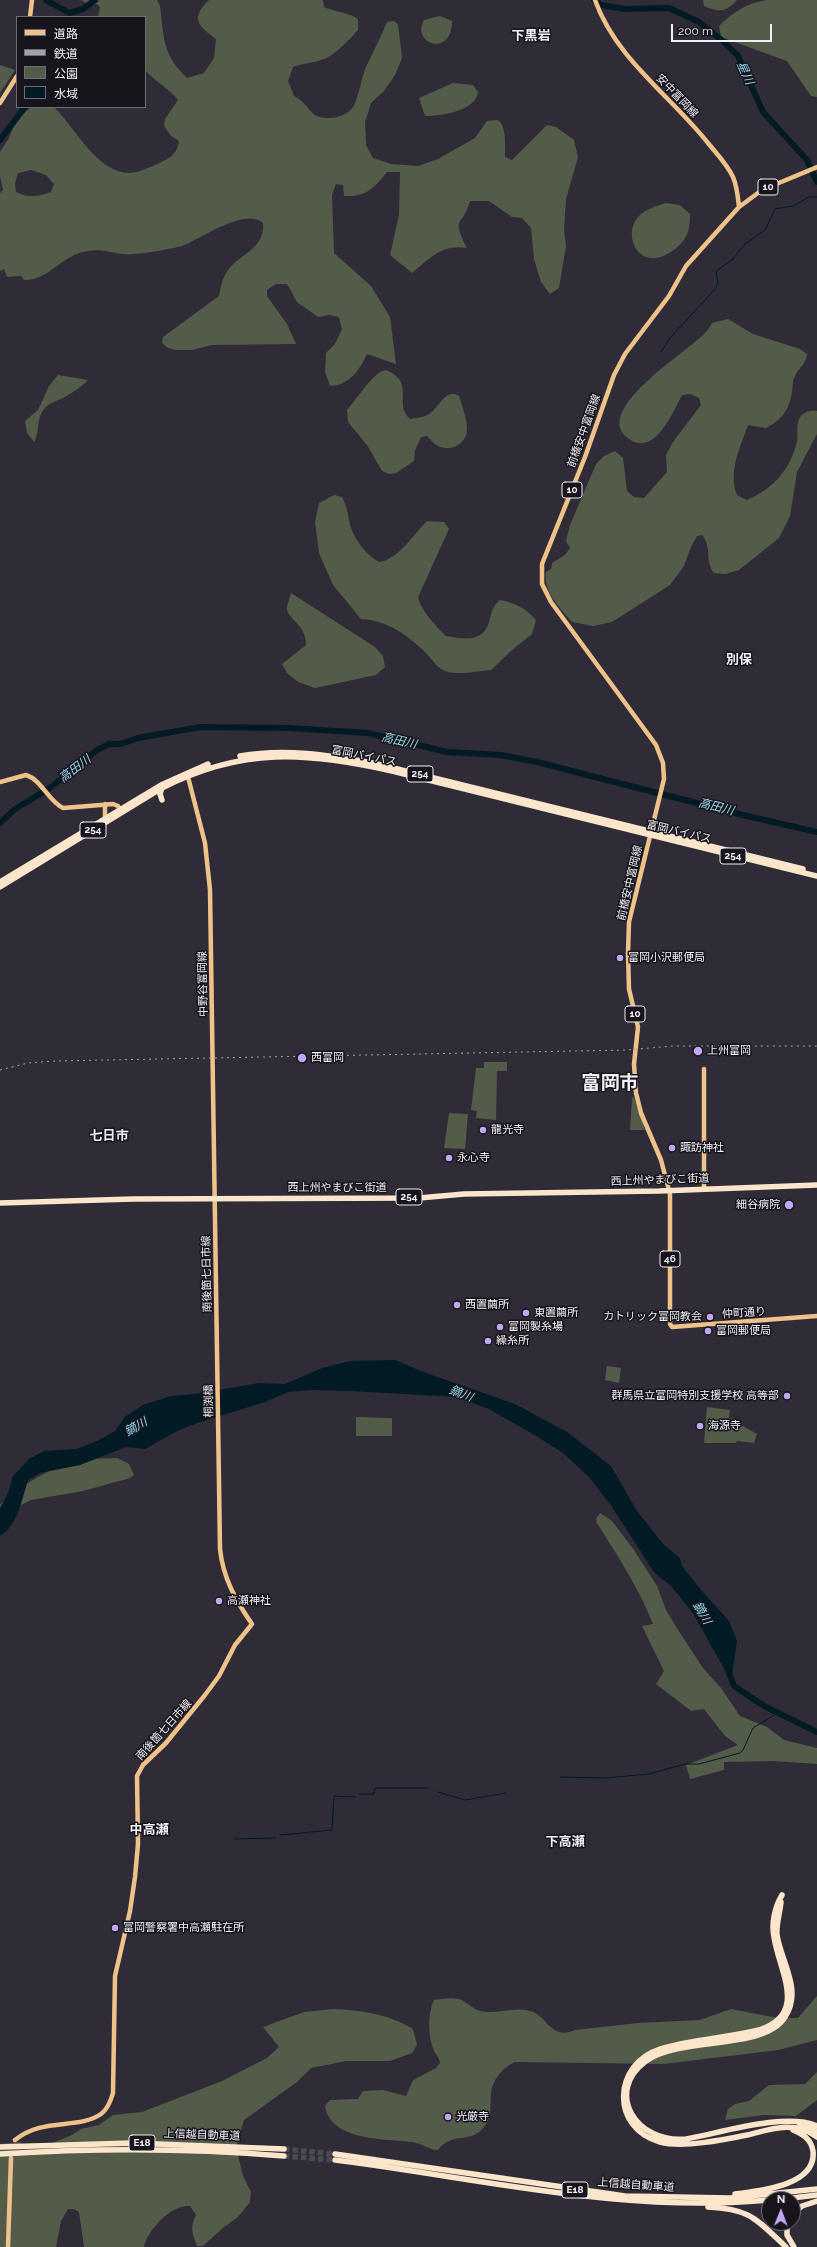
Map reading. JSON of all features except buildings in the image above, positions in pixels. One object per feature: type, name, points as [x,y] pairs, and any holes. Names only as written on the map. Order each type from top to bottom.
[{"type":"highway","name":"富岡バイパス","points":[[0,887],[121,811],[187,774],[213,762],[250,754],[286,752],[320,754],[393,768],[817,876]]},
{"type":"highway","name":"富岡バイパス","points":[[0,882],[105,818],[121,811],[187,774]]},
{"type":"highway","points":[[162,788],[160,794],[162,800]]},
{"type":"highway","name":"富岡バイパス","points":[[651,833],[817,872]]},
{"type":"highway","name":"西上州やまびこ街道","points":[[0,1203],[215,1199],[419,1198],[464,1194],[668,1190],[817,1185]]},
{"type":"highway","points":[[817,2126],[798,2121],[779,2122],[686,2139],[665,2139],[650,2133],[636,2122],[631,2113],[628,2097],[629,2086],[635,2072],[652,2057],[672,2050],[759,2034],[770,2030],[784,2020],[790,2006],[792,1989],[777,1936],[782,1896],[776,1907],[773,1928],[775,1943],[787,1986],[787,2002],[782,2015],[770,2026],[759,2030],[671,2046],[652,2052],[637,2063],[629,2073],[624,2085],[623,2097],[626,2113],[636,2128],[647,2136],[665,2143],[713,2140],[774,2128],[801,2129],[817,2137]]},
{"type":"highway","points":[[779,2122],[796,2122],[817,2132]]},
{"type":"highway","points":[[675,2198],[762,2190],[783,2186],[798,2179],[812,2164],[814,2154],[812,2145],[800,2132],[774,2128]]},
{"type":"highway","name":"上信越自動車道","points":[[0,2147],[132,2143],[284,2149]]},
{"type":"highway","name":"上信越自動車道","points":[[0,2154],[133,2150],[214,2151],[284,2156]]},
{"type":"highway","name":"上信越自動車道","points":[[335,2154],[602,2193],[675,2198],[742,2197],[817,2189]]},
{"type":"highway","name":"上信越自動車道","points":[[335,2160],[625,2202],[704,2204],[761,2200]]},
{"type":"highway","points":[[801,2197],[817,2195]]},
{"type":"highway","points":[[801,2207],[817,2200]]},
{"type":"highway","points":[[625,2202],[737,2210],[756,2218],[786,2247]]},
{"type":"highway","points":[[787,2231],[787,2235],[794,2247]]},
{"type":"main road","points":[[30,16],[32,0]]},
{"type":"main road","name":"安中富岡線","points":[[595,0],[610,31],[627,56],[686,118],[729,170],[734,181],[739,207]]},
{"type":"main road","points":[[0,103],[16,78]]},
{"type":"main road","name":"前橋安中富岡線","points":[[668,1190],[661,1160],[641,1113],[636,1093],[634,1064],[638,1027],[628,981],[629,922],[664,779],[664,763],[656,745],[546,595],[542,584],[542,564],[585,457],[620,361],[669,296],[686,266],[739,207],[762,190],[817,167]]},
{"type":"main road","name":"中野谷富岡線","points":[[187,774],[205,843],[210,890],[215,1199]]},
{"type":"main road","points":[[0,782],[26,775],[33,779],[57,805],[68,808],[115,804],[121,811]]},
{"type":"main road","points":[[105,804],[105,818]]},
{"type":"main road","points":[[704,1069],[704,1189]]},
{"type":"main road","name":"仲町通り","points":[[668,1190],[670,1194],[672,1327],[817,1316]]},
{"type":"main road","name":"南後箇七日市線","points":[[215,1199],[217,1350]]},
{"type":"main road","name":"桐渕橋","points":[[217,1350],[218,1452]]},
{"type":"main road","name":"南後箇七日市線","points":[[15,2140],[24,2133],[38,2128],[95,2117],[106,2109],[111,2100],[113,2086],[115,1976],[130,1911],[135,1877],[137,1776],[143,1765],[166,1744],[201,1701],[219,1676],[235,1645],[252,1624],[233,1594],[221,1560],[218,1452]]},
{"type":"main road","points":[[8,2247],[11,2158]]},
{"type":"green space","points":[[81,0],[157,0],[160,6],[164,37],[169,53],[173,61],[187,78],[204,73],[214,58],[216,39],[201,26],[198,17],[203,6],[209,0],[323,0],[324,7],[358,19],[358,30],[342,47],[328,57],[293,67],[288,81],[294,96],[302,101],[313,113],[323,118],[338,117],[353,107],[357,99],[366,67],[387,22],[394,21],[398,24],[402,58],[395,75],[384,91],[371,103],[365,122],[366,145],[373,158],[391,164],[418,166],[438,159],[475,138],[487,121],[496,120],[500,122],[504,131],[505,157],[512,160],[547,125],[556,127],[574,140],[578,157],[566,199],[564,230],[566,246],[559,288],[550,294],[541,282],[534,259],[531,228],[522,218],[512,217],[489,201],[470,201],[459,226],[462,238],[467,248],[458,247],[443,250],[431,257],[412,273],[390,255],[399,215],[400,172],[387,172],[374,187],[359,195],[344,196],[343,185],[336,184],[332,195],[334,253],[371,286],[390,317],[396,364],[367,354],[361,366],[353,376],[336,385],[330,386],[325,372],[326,353],[335,344],[342,329],[339,317],[329,315],[318,317],[297,302],[287,284],[276,284],[267,290],[267,296],[287,324],[296,344],[211,345],[193,350],[176,350],[168,348],[162,343],[163,337],[219,296],[223,279],[228,270],[233,264],[251,250],[260,239],[263,232],[263,223],[255,219],[234,221],[182,246],[134,254],[122,254],[99,250],[83,252],[68,259],[40,277],[24,280],[21,276],[7,277],[4,269],[0,271],[0,193],[3,190],[0,176],[0,152],[9,138],[16,120],[30,108],[55,108],[97,158],[108,166],[119,171],[131,173],[140,171],[164,161],[174,154],[178,146],[179,141],[171,136],[164,126],[165,119],[178,100],[146,71],[146,16],[98,16],[100,7],[97,4],[86,3]],"holes":[[[31,170],[46,175],[54,184],[51,192],[33,196],[16,192],[15,183],[18,173]]]},
{"type":"green space","points":[[703,0],[737,0],[729,7],[718,10],[704,6]]},
{"type":"green space","points":[[767,0],[817,0],[817,97],[811,96],[787,61],[721,37],[719,26],[730,16],[753,3]]},
{"type":"green space","points":[[440,16],[452,21],[450,33],[446,40],[439,43],[433,43],[422,35],[421,28],[424,20]]},
{"type":"green space","points":[[0,65],[15,70],[0,93]]},
{"type":"green space","points":[[453,83],[473,85],[478,92],[476,98],[471,104],[457,111],[440,115],[425,116],[419,98]]},
{"type":"green space","points":[[666,203],[680,205],[690,214],[687,233],[683,241],[675,249],[662,256],[651,258],[643,255],[636,249],[632,231],[635,222],[641,214],[653,207]]},
{"type":"green space","points":[[728,319],[753,334],[800,349],[807,354],[804,363],[794,378],[791,397],[787,409],[781,418],[766,428],[748,425],[734,468],[737,495],[747,500],[765,490],[780,477],[790,460],[797,441],[799,419],[806,412],[817,411],[817,434],[797,472],[790,516],[779,538],[739,570],[725,574],[714,573],[709,563],[708,549],[705,540],[702,535],[697,536],[684,566],[670,585],[612,622],[593,626],[572,622],[553,599],[547,586],[546,572],[551,569],[552,563],[565,555],[570,548],[566,541],[570,525],[596,464],[604,456],[615,451],[623,458],[627,491],[634,497],[644,498],[667,472],[666,455],[673,442],[701,405],[699,398],[691,394],[682,395],[674,412],[662,430],[647,442],[638,443],[629,439],[620,427],[622,413],[631,398],[646,382],[696,342],[706,332],[712,323]]},
{"type":"green space","points":[[386,370],[395,375],[400,381],[402,387],[403,407],[405,413],[410,419],[429,414],[446,396],[450,394],[459,396],[467,425],[466,434],[462,443],[453,447],[443,448],[434,443],[427,436],[421,437],[415,450],[414,461],[396,473],[389,474],[382,471],[367,445],[348,422],[347,410],[371,380],[376,375]]},
{"type":"green space","points":[[58,375],[88,380],[72,393],[46,407],[40,417],[34,442],[27,433],[25,421],[38,410],[49,386]]},
{"type":"green space","points":[[334,495],[342,497],[350,525],[358,541],[365,551],[379,562],[393,556],[405,546],[427,521],[444,522],[449,529],[418,597],[422,608],[446,636],[472,638],[478,636],[486,629],[494,607],[500,600],[520,607],[536,620],[532,634],[491,670],[453,673],[441,669],[425,652],[404,634],[388,625],[361,619],[333,585],[319,553],[315,522],[319,503]]},
{"type":"green space","points":[[291,593],[375,647],[383,656],[385,667],[376,675],[315,688],[298,682],[287,673],[282,664],[306,645],[303,632],[288,613],[287,607]]},
{"type":"green space","points":[[484,1062],[507,1062],[507,1071],[497,1071],[496,1120],[476,1118],[477,1111],[471,1110],[476,1068],[484,1068]]},
{"type":"green space","points":[[634,1097],[645,1130],[630,1130],[632,1098]]},
{"type":"green space","points":[[449,1113],[468,1114],[465,1149],[444,1148]]},
{"type":"green space","points":[[607,1366],[621,1368],[619,1383],[605,1380]]},
{"type":"green space","points":[[707,1407],[730,1410],[729,1418],[737,1420],[737,1423],[757,1434],[754,1443],[737,1441],[736,1443],[704,1443]]},
{"type":"green space","points":[[356,1417],[392,1418],[392,1436],[356,1436]]},
{"type":"green space","points":[[117,1458],[129,1464],[134,1475],[130,1478],[83,1491],[31,1500],[21,1505],[0,1536],[0,1505],[17,1490],[52,1470],[76,1461],[86,1459]]},
{"type":"green space","points":[[600,1513],[612,1521],[634,1550],[657,1586],[666,1610],[680,1633],[703,1668],[721,1688],[740,1716],[767,1727],[784,1740],[817,1748],[817,1764],[774,1761],[724,1762],[724,1770],[690,1779],[686,1765],[738,1745],[725,1736],[704,1709],[691,1711],[656,1684],[664,1671],[642,1626],[653,1624],[634,1585],[597,1523],[596,1519]]},
{"type":"green space","points":[[817,1996],[817,2040],[778,2050],[664,2064],[515,2062],[502,2071],[493,2084],[488,2121],[481,2131],[469,2137],[450,2141],[438,2150],[416,2143],[374,2139],[348,2132],[337,2126],[329,2117],[325,2106],[330,2100],[358,2099],[363,2091],[383,2090],[406,2096],[413,2080],[436,2068],[440,2063],[430,2039],[429,2026],[430,2012],[434,2000],[449,1998],[459,1999],[477,2010],[486,2012],[518,2009],[530,2011],[536,2014],[555,2030],[567,2033],[575,2030],[638,2023],[700,2020],[731,2009],[778,2018],[798,2018]]},
{"type":"green space","points":[[333,2009],[354,2010],[384,2016],[404,2024],[413,2029],[417,2045],[412,2053],[390,2061],[346,2061],[311,2068],[297,2082],[244,2120],[236,2147],[243,2176],[251,2192],[250,2202],[238,2217],[224,2227],[203,2246],[197,2246],[192,2230],[196,2215],[190,2206],[183,2206],[161,2219],[150,2233],[144,2247],[84,2247],[79,2212],[74,2209],[68,2209],[61,2221],[56,2247],[0,2247],[0,2144],[20,2142],[25,2148],[42,2147],[72,2135],[81,2129],[99,2125],[113,2115],[142,2112],[222,2081],[267,2058],[279,2047],[263,2027],[304,2012]]},
{"type":"green space","points":[[817,2072],[817,2100],[796,2116],[764,2115],[725,2120],[728,2109],[735,2104],[749,2101],[769,2085],[805,2084]]},
{"type":"water","points":[[395,1360],[426,1373],[515,1404],[567,1432],[611,1466],[637,1511],[663,1544],[680,1558],[682,1566],[729,1621],[737,1641],[731,1681],[693,1613],[671,1586],[654,1572],[610,1504],[589,1477],[563,1453],[538,1437],[489,1409],[457,1397],[352,1391],[311,1390],[288,1392],[265,1402],[197,1423],[177,1431],[145,1449],[126,1447],[80,1465],[40,1473],[28,1480],[15,1518],[6,1531],[0,1536],[0,1508],[8,1493],[13,1476],[29,1459],[44,1451],[77,1449],[99,1440],[115,1431],[125,1417],[143,1405],[171,1396],[195,1394],[259,1383],[285,1384],[322,1368],[350,1361]]},
{"type":"waterway","name":"星川","points":[[46,0],[69,13],[83,9],[95,0]]},
{"type":"waterway","name":"星川","points":[[594,0],[601,5],[624,9],[669,8],[699,22],[724,42],[738,56],[763,112],[807,160],[817,182]]},
{"type":"waterway","points":[[0,140],[24,108]]},
{"type":"waterway","points":[[661,352],[670,338],[716,288],[718,284],[716,271],[732,260],[745,244],[765,230],[775,209],[793,206],[809,197],[817,197]]},
{"type":"waterway","name":"高田川","points":[[0,823],[15,809],[50,788],[97,750],[109,744],[121,744],[138,738],[200,727],[289,728],[368,733],[447,752],[501,755],[537,762],[743,815],[817,832]]},
{"type":"waterway","name":"鏑川","points":[[729,1673],[734,1686],[764,1706],[817,1732]]},
{"type":"waterway","points":[[560,1777],[605,1778],[649,1774],[685,1764],[699,1764],[740,1753],[743,1750],[753,1728],[778,1713]]},
{"type":"waterway","points":[[359,1794],[374,1794],[375,1788],[428,1788]]},
{"type":"waterway","points":[[438,1792],[465,1800],[506,1793]]},
{"type":"waterway","points":[[280,1835],[332,1830],[334,1796],[356,1797]]},
{"type":"waterway","points":[[234,1839],[276,1838]]},
{"type":"tunnel","points":[[284,2149],[335,2154]]},
{"type":"tunnel","points":[[284,2156],[335,2160]]},
{"type":"railway","points":[[0,1070],[28,1063],[55,1061],[627,1050],[673,1046],[817,1046]]},
{"type":"place","name":"富岡小沢郵便局","points":[[620,958]]},
{"type":"place","name":"上州富岡","points":[[698,1051]]},
{"type":"place","name":"西富岡","points":[[302,1058]]},
{"type":"place","name":"龍光寺","points":[[483,1130]]},
{"type":"place","name":"諏訪神社","points":[[672,1148]]},
{"type":"place","name":"永心寺","points":[[449,1158]]},
{"type":"place","name":"細谷病院","points":[[789,1205]]},
{"type":"place","name":"西置繭所","points":[[457,1305]]},
{"type":"place","name":"東置繭所","points":[[526,1313]]},
{"type":"place","name":"カトリック富岡教会","points":[[710,1317]]},
{"type":"place","name":"富岡製糸場","points":[[500,1327]]},
{"type":"place","name":"富岡郵便局","points":[[708,1331]]},
{"type":"place","name":"繰糸所","points":[[488,1341]]},
{"type":"place","name":"群馬県立富岡特別支援学校 高等部","points":[[787,1396]]},
{"type":"place","name":"海源寺","points":[[700,1426]]},
{"type":"place","name":"高瀬神社","points":[[219,1601]]},
{"type":"place","name":"富岡警察署中高瀬駐在所","points":[[115,1928]]},
{"type":"place","name":"光厳寺","points":[[448,2117]]},
{"type":"district","name":"下黒岩","points":[[531,36]]},
{"type":"district","name":"別保","points":[[739,660]]},
{"type":"district","name":"富岡市","points":[[610,1083]]},
{"type":"district","name":"七日市","points":[[109,1136]]},
{"type":"district","name":"中高瀬","points":[[149,1830]]},
{"type":"district","name":"下高瀬","points":[[565,1842]]}]
